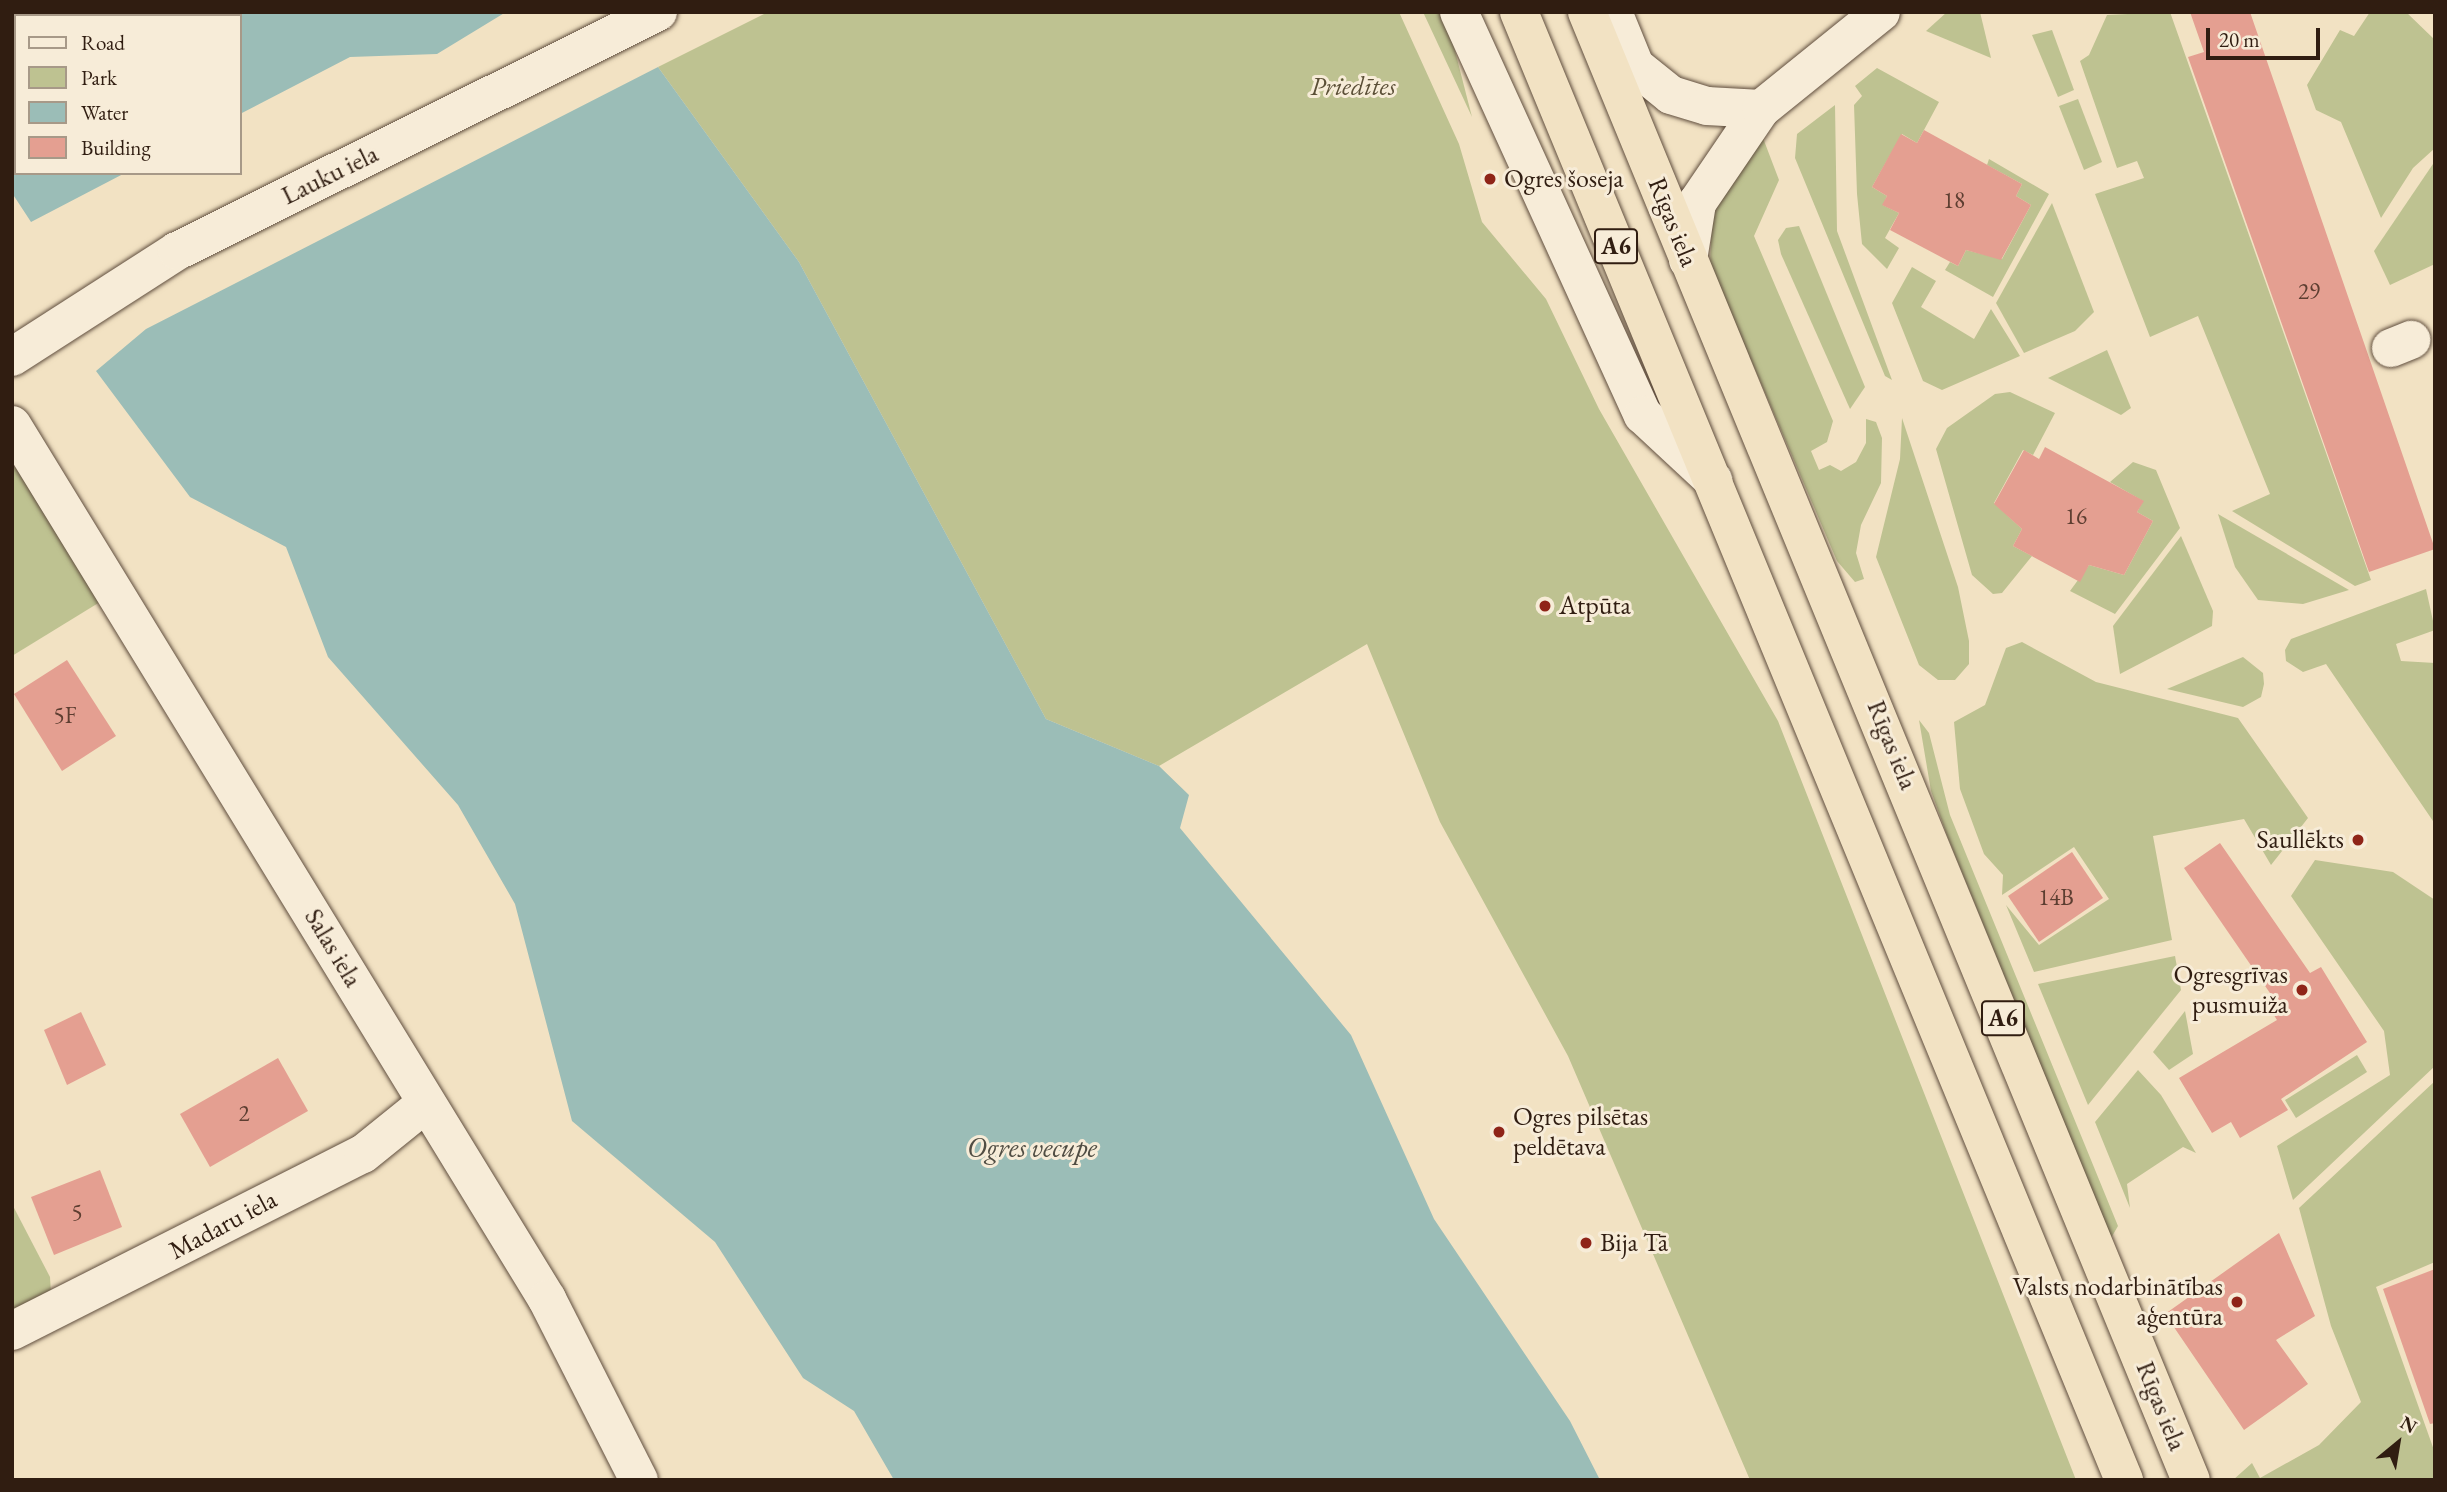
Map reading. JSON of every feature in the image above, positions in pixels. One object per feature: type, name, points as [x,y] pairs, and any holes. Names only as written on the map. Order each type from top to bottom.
[{"type":"highway","name":"A6","points":[[1519,12],[2123,1480]]},
{"type":"highway","name":"Rīgas iela","points":[[1587,12],[2191,1480]]},
{"type":"street","name":"Lauku iela","points":[[12,357],[177,251],[658,12]]},
{"type":"street","points":[[1459,12],[1643,415],[1713,480]]},
{"type":"street","points":[[1613,12],[1635,66],[1671,95],[1707,106],[1761,109]]},
{"type":"street","points":[[1688,260],[1697,203],[1761,109],[1881,12]]},
{"type":"street","name":"Salas iela","points":[[12,425],[425,1104],[547,1298],[639,1480]]},
{"type":"street","name":"Madaru iela","points":[[12,1331],[363,1154],[425,1104]]},
{"type":"green space","name":"Priedītes","points":[[768,12],[1399,12],[1459,144],[1482,222],[1546,299],[1599,409],[1778,721],[2076,1480],[1750,1480],[1568,1056],[1440,822],[1367,644],[1159,766],[1046,719],[799,262],[658,67]]},
{"type":"green space","points":[[1423,12],[1445,12],[1472,117]]},
{"type":"green space","points":[[1947,12],[1980,12],[1991,58],[1926,31]]},
{"type":"green space","points":[[2170,12],[2371,580],[2355,586],[2232,511],[2270,494],[2198,316],[2150,337],[2095,194],[2144,178],[2137,161],[2117,168],[2080,61],[2089,55],[2107,15]]},
{"type":"green space","points":[[2370,12],[2406,12],[2435,40],[2435,148],[2413,168],[2381,218],[2341,122],[2316,110],[2307,85],[2340,30],[2354,36]]},
{"type":"green space","points":[[2052,30],[2074,90],[2058,97],[2032,35]]},
{"type":"green space","points":[[1877,68],[1939,102],[1917,143],[1902,134],[1872,187],[1887,196],[1883,205],[1899,213],[1885,238],[1899,248],[1887,269],[1862,244],[1857,194],[1854,105],[1862,96],[1855,86]]},
{"type":"green space","points":[[2078,99],[2102,162],[2084,170],[2059,106]]},
{"type":"green space","points":[[1835,105],[1837,231],[1892,380],[1885,376],[1795,158],[1797,134]]},
{"type":"green space","points":[[1763,138],[1779,180],[1754,236],[1833,421],[1827,442],[1811,451],[1819,470],[1830,465],[1841,471],[1856,462],[1866,443],[1866,419],[1876,422],[1882,438],[1881,483],[1861,525],[1856,553],[1864,579],[1855,582],[1837,561],[1710,264],[1713,195]]},
{"type":"green space","points":[[1989,159],[2049,194],[1993,297],[1945,270],[1950,262],[1958,266],[1966,250],[2002,259],[2031,205],[2016,196],[2022,184],[1987,165]]},
{"type":"green space","points":[[2435,161],[2435,264],[2390,285],[2374,251]]},
{"type":"green space","points":[[2052,203],[2094,312],[2075,331],[2024,353],[1996,303]]},
{"type":"green space","points":[[1799,226],[1865,387],[1850,409],[1781,254],[1778,240],[1786,228]]},
{"type":"green space","points":[[1912,267],[1936,281],[1921,307],[1974,339],[1991,309],[2020,356],[1942,390],[1923,381],[1892,303]]},
{"type":"green space","points":[[2107,350],[2131,408],[2121,415],[2048,378]]},
{"type":"green space","points":[[2010,392],[2055,413],[2033,455],[2023,450],[1994,503],[2022,529],[2013,546],[2032,556],[2002,593],[1993,594],[1972,575],[1936,449],[1947,428],[1995,394]]},
{"type":"green space","points":[[1902,418],[1958,587],[1969,641],[1969,664],[1955,680],[1938,680],[1919,665],[1876,557],[1900,459]]},
{"type":"green space","points":[[12,462],[100,602],[12,656]]},
{"type":"green space","points":[[2133,462],[2156,470],[2180,528],[2115,614],[2070,591],[2089,565],[2124,575],[2153,521],[2137,512],[2143,501],[2110,482]]},
{"type":"green space","points":[[2218,514],[2349,590],[2303,604],[2258,600],[2235,567]]},
{"type":"green space","points":[[2181,536],[2213,611],[2212,626],[2120,674],[2113,626]]},
{"type":"green space","points":[[2426,589],[2435,630],[2396,644],[2401,661],[2435,663],[2435,824],[2326,664],[2303,672],[2286,661],[2285,650],[2291,639]]},
{"type":"green space","points":[[2022,642],[2096,682],[2238,718],[2308,818],[2271,865],[2244,819],[2153,836],[2172,940],[2034,972],[2006,905],[2039,945],[2109,899],[2074,847],[2002,895],[2003,875],[1984,854],[1960,789],[1954,722],[1985,705],[2006,648]]},
{"type":"green space","points":[[2243,657],[2263,673],[2264,684],[2261,697],[2243,707],[2167,689]]},
{"type":"green space","points":[[1919,720],[1929,733],[1950,815],[2118,1226],[2111,1238],[1948,838],[1931,791]]},
{"type":"green space","points":[[2315,860],[2393,872],[2435,900],[2435,1066],[2293,1200],[2277,1146],[2390,1075],[2384,1031],[2291,896]]},
{"type":"green space","points":[[2175,956],[2181,990],[2088,1105],[2038,984]]},
{"type":"green space","points":[[2185,1011],[2193,1054],[2169,1070],[2153,1052]]},
{"type":"green space","points":[[2357,1055],[2367,1072],[2296,1118],[2285,1100]]},
{"type":"green space","points":[[2138,1070],[2161,1095],[2196,1153],[2183,1147],[2127,1184],[2130,1208],[2095,1122]]},
{"type":"green space","points":[[2435,1081],[2435,1262],[2376,1287],[2435,1453],[2435,1480],[2233,1480],[2252,1463],[2260,1478],[2319,1445],[2361,1402],[2331,1326],[2299,1208]]},
{"type":"green space","points":[[12,1204],[50,1277],[51,1294],[12,1316]]},
{"type":"water","points":[[12,12],[506,12],[437,54],[350,57],[242,113],[242,14],[14,14],[14,175],[121,175],[31,222],[12,193]]},
{"type":"water","name":"Ogres vecupe","points":[[658,67],[799,262],[1046,719],[1159,766],[1189,795],[1180,828],[1351,1035],[1434,1219],[1570,1421],[1600,1480],[894,1480],[854,1411],[803,1378],[715,1242],[572,1121],[515,904],[458,805],[328,657],[286,547],[190,497],[96,371],[146,329]]},
{"type":"building","points":[[2190,12],[2250,12],[2435,549],[2369,572],[2188,57],[2204,52]]},
{"type":"building","points":[[1924,130],[2022,184],[2016,196],[2031,205],[2001,260],[1966,250],[1958,266],[1890,230],[1899,213],[1882,205],[1887,196],[1872,187],[1901,134],[1917,143]]},
{"type":"building","points":[[2045,447],[2144,501],[2137,512],[2153,521],[2124,575],[2089,565],[2080,582],[2013,546],[2022,529],[1994,504],[2024,450],[2039,459]]},
{"type":"building","points":[[67,660],[116,736],[62,771],[14,694]]},
{"type":"building","name":"Ogresgrīvas pusmuiža","points":[[2220,843],[2310,973],[2321,967],[2367,1042],[2281,1099],[2288,1110],[2240,1138],[2231,1122],[2212,1133],[2179,1078],[2277,1020],[2265,1001],[2272,996],[2184,868]]},
{"type":"building","points":[[2072,852],[2103,898],[2039,942],[2008,896]]},
{"type":"building","points":[[81,1012],[106,1065],[67,1085],[44,1030]]},
{"type":"building","points":[[278,1058],[308,1111],[210,1167],[180,1114]]},
{"type":"building","points":[[100,1170],[122,1227],[54,1255],[31,1197]]},
{"type":"building","points":[[2279,1233],[2315,1316],[2276,1340],[2308,1384],[2244,1430],[2165,1314]]},
{"type":"building","points":[[2435,1269],[2435,1423],[2430,1424],[2383,1289]]},
{"type":"place","name":"Ogres šoseja","points":[[1490,179]]},
{"type":"place","name":"Atpūta","points":[[1545,606]]},
{"type":"place","name":"Saullēkts","points":[[2358,840]]},
{"type":"place","name":"Ogresgrīvas pusmuiža","points":[[2302,990]]},
{"type":"place","name":"Ogres pilsētas peldētava","points":[[1499,1132]]},
{"type":"place","name":"Bija Tā","points":[[1586,1243]]},
{"type":"place","name":"Valsts nodarbinātības aģentūra","points":[[2237,1302]]}]
